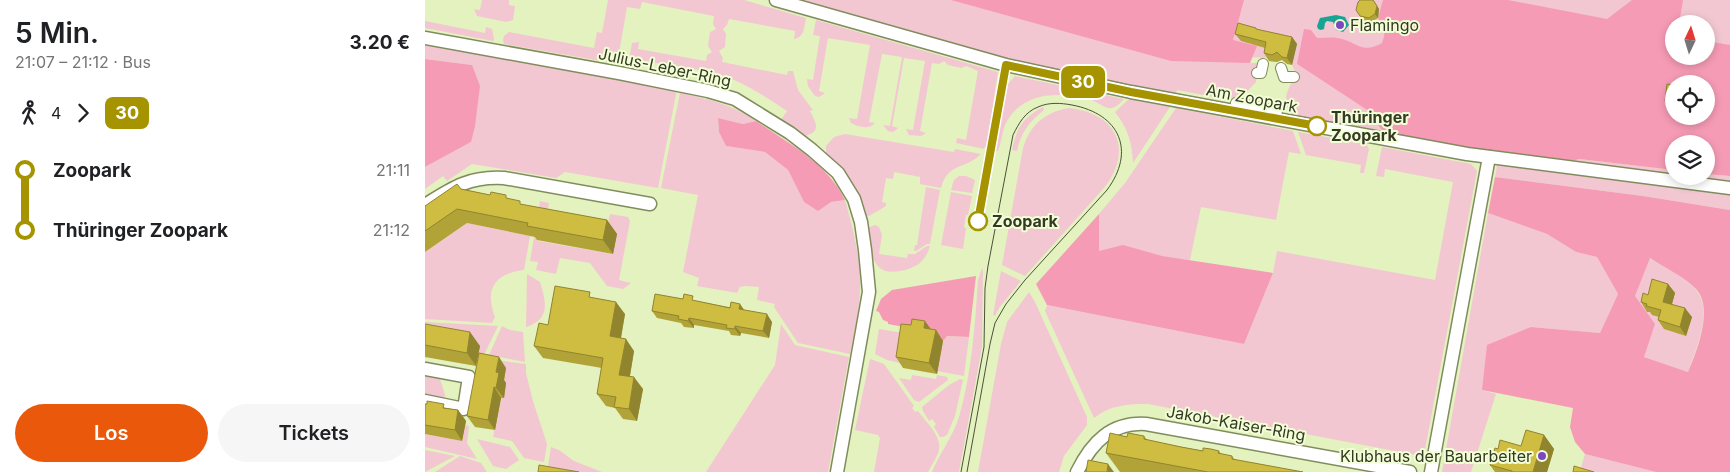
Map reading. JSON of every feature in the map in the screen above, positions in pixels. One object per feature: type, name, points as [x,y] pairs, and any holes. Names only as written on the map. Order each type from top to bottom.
[{"type":"street","name":"Am Zoopark","points":[[776,0],[1006,65],[1051,75],[1489,161],[1730,188]]},
{"type":"street","name":"Julius-Leber-Ring","points":[[425,38],[709,91],[735,99],[790,134],[838,173],[854,199],[861,222],[869,292],[837,472]]},
{"type":"street","name":"Am Zoopark","points":[[1257,73],[1261,73],[1263,64]]},
{"type":"street","name":"Am Zoopark","points":[[1281,68],[1283,77],[1294,77]]},
{"type":"street","name":"Am Zoopark","points":[[1236,104],[1277,111]]},
{"type":"street","points":[[1431,472],[1489,161]]},
{"type":"street","points":[[425,206],[459,185],[490,177],[651,204]]},
{"type":"street","points":[[425,369],[469,377],[464,409],[425,402]]},
{"type":"street","name":"Jakob-Kaiser-Ring","points":[[1077,472],[1083,459],[1103,436],[1126,425],[1136,423],[1410,472]]},
{"type":"shaded area","points":[[482,0],[509,0],[509,5],[515,6],[513,20],[506,22],[477,16],[474,9],[480,10]]},
{"type":"shaded area","points":[[608,0],[744,0],[806,18],[802,34],[794,39],[795,31],[729,19],[723,29],[726,34],[725,47],[719,51],[723,58],[722,62],[787,75],[788,71],[793,71],[798,90],[813,110],[810,111],[816,126],[815,129],[810,134],[804,136],[781,120],[787,111],[755,90],[734,80],[696,69],[629,59],[632,43],[639,42],[638,49],[706,61],[707,55],[712,52],[708,46],[710,32],[716,29],[713,24],[714,16],[642,2],[640,9],[627,7],[618,62],[613,63],[504,44],[504,36],[509,32],[594,48],[597,32],[602,33]]},
{"type":"shaded area","points":[[795,0],[1730,0],[1730,138],[1297,64],[1367,110],[1384,133],[1287,116],[1289,115],[1286,100],[1287,92],[1295,72],[1292,65],[1297,45],[1270,58],[1226,56],[1250,63],[1258,63],[1256,82],[1239,100],[1235,101],[1177,90],[1176,94],[1010,61]]},
{"type":"shaded area","points":[[951,0],[1244,0],[1233,40],[1257,46],[1250,63],[1171,61]]},
{"type":"shaded area","points":[[1383,0],[1508,0],[1607,19],[1632,0],[1683,0],[1680,15],[1665,15],[1665,65],[1715,65],[1715,42],[1730,45],[1730,176],[1715,175],[1715,135],[1665,135],[1665,169],[1579,159],[1573,161],[1499,154],[1384,133],[1367,110],[1297,64],[1304,29],[1311,30],[1317,38],[1337,38],[1369,48],[1382,43],[1384,33],[1378,18]]},
{"type":"shaded area","points":[[816,20],[998,72],[987,143],[984,149],[956,143],[957,138],[966,140],[978,71],[966,66],[961,68],[948,65],[944,61],[939,64],[932,63],[920,131],[926,133],[921,136],[909,135],[906,129],[913,130],[925,61],[904,58],[892,126],[898,128],[893,132],[888,131],[883,125],[890,126],[902,57],[882,54],[869,122],[875,123],[870,127],[860,127],[851,123],[849,118],[857,119],[870,45],[828,38],[819,91],[825,93],[819,97],[815,96],[808,86],[807,79],[813,80],[820,36],[813,35]]},
{"type":"shaded area","points":[[425,21],[485,33],[486,27],[492,29],[494,39],[493,41],[425,28]]},
{"type":"shaded area","points":[[425,42],[677,89],[658,188],[565,172],[556,178],[472,164],[447,181],[443,176],[425,189],[425,167],[471,142],[472,65],[425,59]]},
{"type":"shaded area","points":[[425,59],[472,65],[480,86],[471,142],[425,167]]},
{"type":"shaded area","points":[[1015,76],[1124,99],[1116,107],[1112,108],[1067,95],[1042,96],[1031,100],[1021,105],[1012,114],[1005,125],[998,151],[995,151],[1008,84]]},
{"type":"shaded area","points":[[680,93],[738,110],[756,121],[743,124],[718,118],[719,132],[726,146],[765,152],[788,170],[804,202],[845,200],[860,269],[859,308],[850,354],[798,343],[774,307],[775,304],[757,300],[759,287],[740,287],[737,293],[697,286],[699,278],[683,272],[698,195],[661,188]]},
{"type":"shaded area","points":[[1129,99],[1170,107],[1133,163],[1129,136],[1115,112]]},
{"type":"shaded area","points":[[1043,107],[1044,110],[1030,123],[1023,133],[1017,151],[1012,150],[1021,124],[1030,115]]},
{"type":"shaded area","points":[[1069,108],[1086,111],[1099,117],[1109,125],[1116,136],[1119,147],[1118,160],[1113,174],[1104,188],[1025,276],[1002,265],[1023,148],[1030,132],[1040,120]]},
{"type":"shaded area","points":[[1176,108],[1293,131],[1301,154],[1289,152],[1276,220],[1201,207],[1190,260],[1099,251],[1099,214],[1125,183]]},
{"type":"shaded area","points":[[718,118],[743,124],[756,121],[794,146],[818,165],[838,187],[845,200],[831,202],[818,211],[804,202],[788,170],[765,152],[726,146],[719,132]]},
{"type":"shaded area","points":[[1298,132],[1366,144],[1369,149],[1364,173],[1360,173],[1361,165],[1306,155]]},
{"type":"shaded area","points":[[845,134],[954,152],[955,149],[981,154],[948,174],[941,188],[920,184],[920,177],[894,172],[893,179],[886,178],[882,202],[886,203],[886,206],[869,216],[864,215],[826,155],[826,146],[834,137]]},
{"type":"shaded area","points":[[1382,147],[1471,164],[1477,171],[1424,455],[1421,456],[1148,404],[1119,406],[1106,410],[1094,418],[1045,311],[1047,305],[1244,344],[1273,273],[1277,251],[1435,280],[1453,182],[1385,169],[1384,177],[1376,176]]},
{"type":"shaded area","points":[[1499,154],[1573,161],[1579,159],[1665,169],[1665,185],[1715,185],[1715,175],[1730,176],[1730,210],[1643,196],[1495,177]]},
{"type":"shaded area","points":[[959,176],[966,176],[975,180],[972,193],[951,190],[954,180]]},
{"type":"shaded area","points":[[1495,177],[1643,196],[1730,210],[1730,472],[1656,472],[1585,454],[1575,442],[1570,427],[1573,408],[1482,390],[1487,345],[1531,327],[1600,333],[1618,294],[1597,257],[1576,252],[1547,234],[1488,213]],"holes":[[[1650,258],[1691,284],[1701,297],[1704,307],[1702,330],[1696,353],[1688,372],[1644,357],[1655,324],[1635,296]]]},
{"type":"shaded area","points":[[926,187],[940,190],[930,244],[914,251],[915,245],[917,245]]},
{"type":"shaded area","points":[[951,192],[972,196],[968,215],[966,215],[963,249],[941,245]]},
{"type":"shaded area","points":[[540,201],[549,203],[546,221],[538,241],[613,254],[606,232],[610,214],[628,217],[630,221],[619,280],[631,283],[623,289],[607,286],[590,263],[560,258],[556,274],[536,270],[538,262],[530,261]]},
{"type":"shaded area","points":[[1488,213],[1547,234],[1576,252],[1597,257],[1618,294],[1600,333],[1531,327],[1482,390],[1496,394],[1471,472],[1442,472]]},
{"type":"shaded area","points":[[1099,214],[1099,251],[1123,245],[1162,256],[1273,273],[1244,344],[1047,305],[1036,284]]},
{"type":"shaded area","points":[[467,223],[530,236],[524,270],[506,275],[495,284],[491,298],[495,317],[492,323],[425,319],[425,252]]},
{"type":"shaded area","points":[[875,225],[879,227],[882,235],[879,254],[907,258],[908,254],[915,254],[930,246],[926,255],[920,263],[911,268],[889,272],[880,268],[872,255],[867,228]]},
{"type":"shaded area","points":[[1649,258],[1688,282],[1697,291],[1702,300],[1703,320],[1699,342],[1688,372],[1644,357],[1635,296]]},
{"type":"shaded area","points":[[983,268],[982,347],[959,472],[932,472],[959,417],[967,383],[972,348],[978,280]]},
{"type":"shaded area","points":[[1001,271],[1021,281],[999,308],[995,316],[993,315]]},
{"type":"shaded area","points":[[527,274],[540,282],[545,309],[540,319],[526,327]]},
{"type":"shaded area","points":[[976,276],[969,337],[947,336],[943,341],[932,332],[888,324],[888,322],[883,320],[879,312],[876,311],[881,299],[892,290]]},
{"type":"shaded area","points":[[1029,292],[1087,417],[1087,425],[1064,456],[1059,472],[978,472],[1001,344],[1007,322]]},
{"type":"shaded area","points":[[425,322],[498,326],[480,363],[425,336]]},
{"type":"shaded area","points":[[781,324],[795,345],[849,357],[828,472],[706,472],[775,365]]},
{"type":"shaded area","points":[[502,326],[510,330],[523,332],[525,362],[489,355]]},
{"type":"shaded area","points":[[879,329],[909,334],[904,364],[887,360],[875,354]]},
{"type":"shaded area","points":[[946,336],[969,337],[964,376],[937,371],[943,341]]},
{"type":"shaded area","points":[[488,359],[526,364],[526,373],[533,401],[547,444],[544,462],[524,458],[512,441],[493,437],[501,398]]},
{"type":"shaded area","points":[[870,359],[884,364],[914,406],[912,408],[915,412],[918,411],[936,434],[939,450],[928,472],[874,472],[880,438],[878,435],[855,430]]},
{"type":"shaded area","points":[[425,370],[439,376],[445,395],[444,403],[425,400]]},
{"type":"shaded area","points":[[912,375],[936,379],[937,375],[947,377],[948,380],[919,402],[914,400],[899,378],[911,380]]},
{"type":"shaded area","points":[[960,379],[963,380],[955,416],[947,435],[940,437],[934,427],[936,424],[932,419],[929,421],[922,407],[949,385]]},
{"type":"shaded area","points":[[465,425],[469,426],[467,443],[477,459],[425,447],[425,434],[462,441]]},
{"type":"shaded area","points":[[477,439],[510,447],[519,460],[506,469],[493,466]]},
{"type":"shaded area","points":[[551,447],[559,450],[574,461],[602,472],[547,472]]},
{"type":"shaded area","points":[[425,450],[455,456],[425,472]]},
{"type":"shaded area","points":[[1585,454],[1656,472],[1580,471]]},
{"type":"shaded area","points":[[460,456],[481,463],[487,472],[435,472]]},
{"type":"water","points":[[1336,15],[1345,17],[1349,25],[1343,32],[1336,30],[1333,22],[1327,21],[1324,29],[1318,29],[1317,26],[1320,18]]},
{"type":"building","points":[[1360,0],[1373,0],[1377,6],[1375,14],[1369,18],[1360,16],[1356,10]]},
{"type":"building","points":[[1238,23],[1292,37],[1287,58],[1282,57],[1277,52],[1272,55],[1264,53],[1266,42],[1235,34]]},
{"type":"building","points":[[457,184],[461,189],[490,195],[491,192],[506,195],[506,198],[520,201],[520,204],[607,220],[603,240],[527,226],[528,223],[457,209],[425,231],[425,206]]},
{"type":"building","points":[[1652,279],[1668,284],[1663,302],[1685,308],[1680,327],[1658,320],[1661,310],[1646,306],[1647,304],[1641,302],[1643,293],[1648,295]]},
{"type":"building","points":[[555,286],[590,292],[589,297],[616,302],[610,336],[626,339],[619,375],[634,377],[629,409],[614,407],[616,397],[597,394],[603,358],[534,346],[539,323],[548,325]]},
{"type":"building","points":[[655,294],[683,299],[684,294],[693,296],[692,300],[730,308],[731,302],[740,304],[739,309],[767,314],[763,331],[735,326],[735,329],[726,328],[727,325],[689,318],[688,321],[678,319],[679,316],[652,311]]},
{"type":"building","points":[[912,319],[925,321],[924,328],[936,330],[929,363],[896,357],[901,324],[911,325]]},
{"type":"building","points":[[425,324],[470,332],[467,353],[425,345]]},
{"type":"building","points":[[479,353],[499,357],[496,372],[499,373],[496,388],[494,387],[488,420],[467,416]]},
{"type":"building","points":[[427,401],[444,404],[443,408],[458,410],[455,430],[425,425],[425,404],[427,404]]},
{"type":"building","points":[[1526,430],[1544,435],[1533,472],[1512,472],[1490,465],[1495,448],[1498,449],[1500,440],[1521,446]]},
{"type":"building","points":[[1110,433],[1127,437],[1128,433],[1144,436],[1144,439],[1203,451],[1203,448],[1211,449],[1219,451],[1218,453],[1232,456],[1232,459],[1303,472],[1208,472],[1106,453]]},
{"type":"building","points":[[1088,460],[1108,464],[1107,472],[1086,472]]},
{"type":"building","points":[[539,465],[579,472],[538,472]]},
{"type":"building","points":[[1574,466],[1594,472],[1573,472]]},
{"type":"tram line","points":[[961,472],[984,347],[985,288],[988,266],[1013,135],[1020,122],[1033,109],[1051,104],[1072,105],[1102,117],[1112,126],[1118,136],[1121,148],[1121,162],[1116,176],[1107,190],[1025,280],[1006,304],[995,323],[967,472]]},
{"type":"bus line","name":"30","points":[[978,221],[1006,65],[1131,92],[1317,126]]},
{"type":"place","name":"Flamingo","points":[[1340,25]]},
{"type":"place","name":"Thüringer Zoopark","points":[[1317,126]]},
{"type":"place","name":"Zoopark","points":[[978,221]]},
{"type":"place","name":"Klubhaus der Bauarbeiter","points":[[1542,456]]}]
